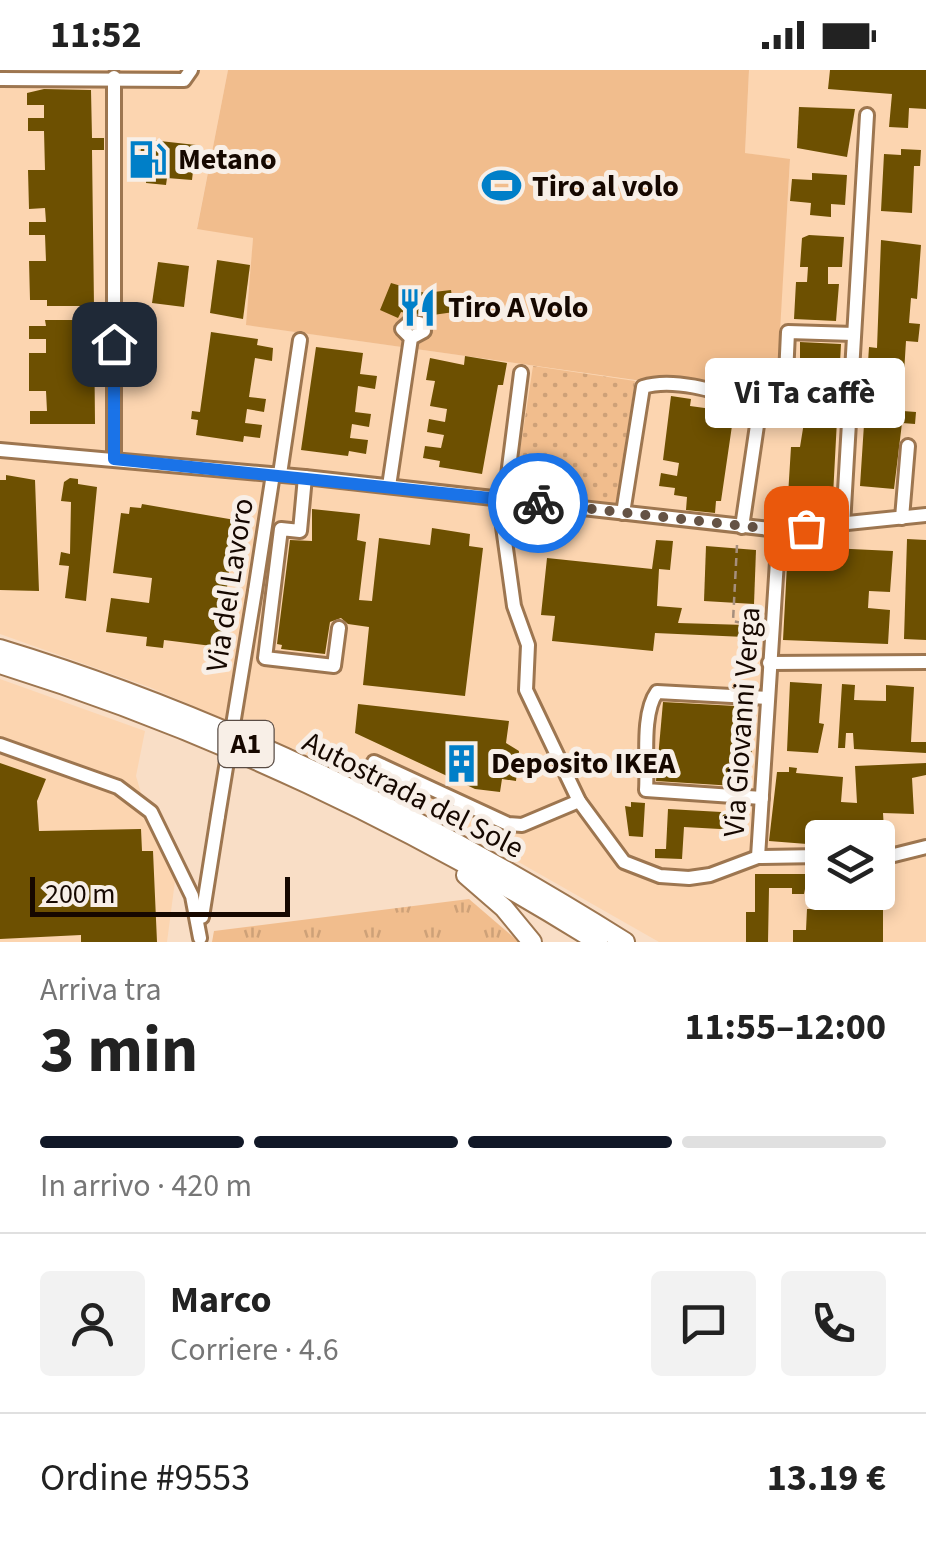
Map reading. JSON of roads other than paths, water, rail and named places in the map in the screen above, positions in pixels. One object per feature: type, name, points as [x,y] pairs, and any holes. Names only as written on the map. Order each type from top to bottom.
[{"type":"highway","name":"Autostrada del Sole","points":[[0,650],[168,711],[319,776],[482,859],[624,941]]},
{"type":"highway","name":"Autostrada del Sole","points":[[0,664],[227,750],[414,838],[598,942]]},
{"type":"highway","points":[[414,838],[504,908],[532,942]]},
{"type":"street","points":[[0,79],[184,80],[191,70]]},
{"type":"street","points":[[114,77],[114,459]]},
{"type":"street","points":[[843,525],[867,115]]},
{"type":"street","points":[[785,398],[788,332],[854,334]]},
{"type":"street","points":[[389,486],[411,338]]},
{"type":"street","points":[[276,474],[300,340]]},
{"type":"street","points":[[522,373],[502,499],[514,606],[528,644],[526,690],[579,801],[593,824],[636,870],[690,878],[758,857],[805,856]]},
{"type":"street","points":[[623,513],[643,387],[656,383],[724,394],[760,405],[742,527]]},
{"type":"street","points":[[902,518],[908,446]]},
{"type":"street","name":"Via del Lavoro","points":[[0,450],[276,474],[780,530],[926,515]]},
{"type":"street","name":"Via del Lavoro","points":[[200,940],[276,474]]},
{"type":"street","points":[[305,477],[300,531],[282,529],[265,658],[334,666],[339,628]]},
{"type":"street","name":"Via Giovanni Verga","points":[[758,857],[780,530]]},
{"type":"street","points":[[769,663],[926,662]]},
{"type":"street","points":[[762,798],[646,790],[652,700],[657,692],[767,698]]},
{"type":"street","points":[[0,745],[118,787],[151,812],[192,896],[200,940]]},
{"type":"street","points":[[344,764],[376,778],[378,764],[508,824],[522,826],[579,801]]},
{"type":"street","points":[[895,854],[926,846]]},
{"type":"place","name":"Metano","points":[[148,159]]},
{"type":"place","name":"Tiro al volo","points":[[502,186]]},
{"type":"place","name":"Tiro A Volo","points":[[418,307]]},
{"type":"place","name":"Vi Ta caffè","points":[[806,528]]},
{"type":"place","name":"Deposito IKEA","points":[[461,763]]}]
